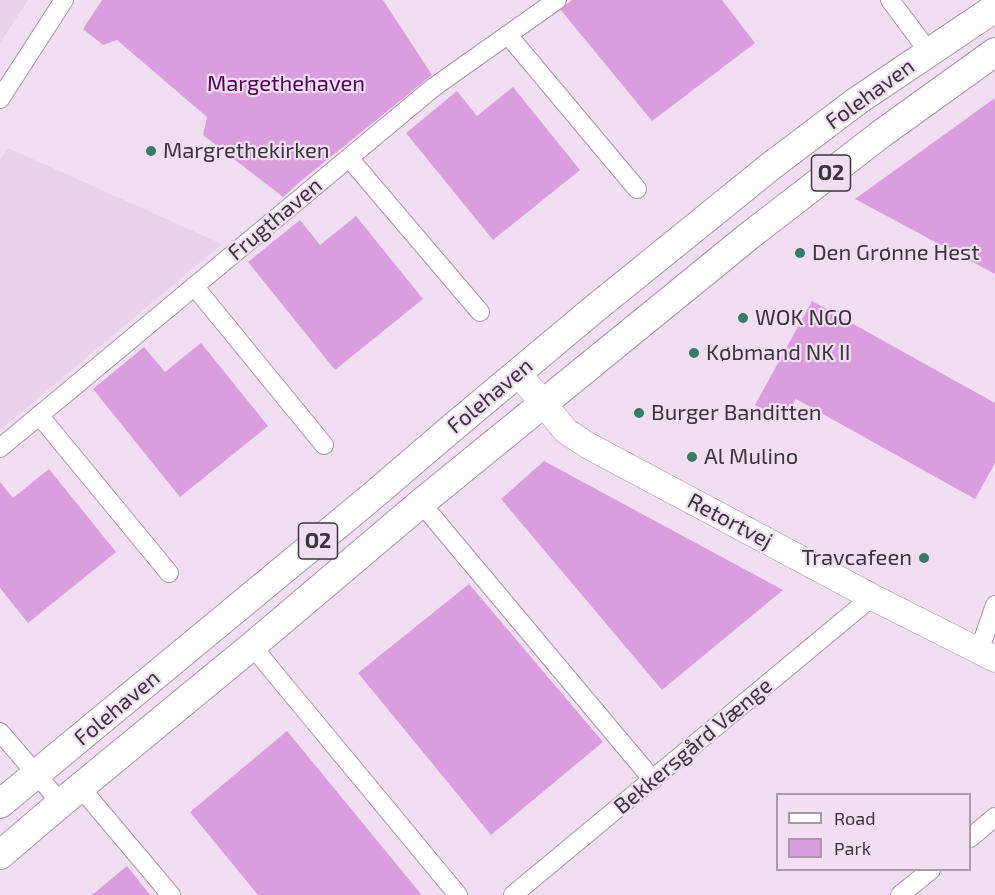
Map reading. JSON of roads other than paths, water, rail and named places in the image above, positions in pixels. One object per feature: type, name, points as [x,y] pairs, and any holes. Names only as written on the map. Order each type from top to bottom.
[{"type":"main road","name":"Folehaven","points":[[0,804],[369,499],[518,372],[771,166],[857,101],[995,8]]},
{"type":"main road","name":"Folehaven","points":[[0,855],[421,503],[749,236],[881,134],[995,52]]},
{"type":"street","points":[[0,99],[64,0]]},
{"type":"street","name":"Frugthaven","points":[[0,448],[434,87],[557,0]]},
{"type":"street","points":[[890,0],[929,52]]},
{"type":"street","points":[[508,35],[637,189]]},
{"type":"street","points":[[349,158],[480,312]]},
{"type":"street","points":[[194,286],[324,445]]},
{"type":"street","name":"Retortvej","points":[[518,372],[566,431],[587,445],[872,597],[987,655]]},
{"type":"street","points":[[39,415],[169,573]]},
{"type":"street","points":[[421,503],[653,780]]},
{"type":"street","name":"Bekkersgård Vænge","points":[[513,895],[872,597]]},
{"type":"street","points":[[987,655],[995,605]]},
{"type":"street","points":[[252,646],[458,895]]},
{"type":"street","points":[[0,732],[36,774],[71,795],[171,895]]},
{"type":"street","points":[[971,836],[995,817]]},
{"type":"street","points":[[900,895],[930,871]]},
{"type":"place","name":"Margrethekirken","points":[[151,151]]},
{"type":"place","name":"Den Grønne Hest","points":[[800,253]]},
{"type":"place","name":"WOK NGO","points":[[743,318]]},
{"type":"place","name":"Købmand NK II","points":[[694,353]]},
{"type":"place","name":"Burger Banditten","points":[[639,413]]},
{"type":"place","name":"Al Mulino","points":[[692,457]]},
{"type":"place","name":"Travcafeen","points":[[924,558]]},
{"type":"park label","name":"Margethehaven","points":[[286,84]]}]
